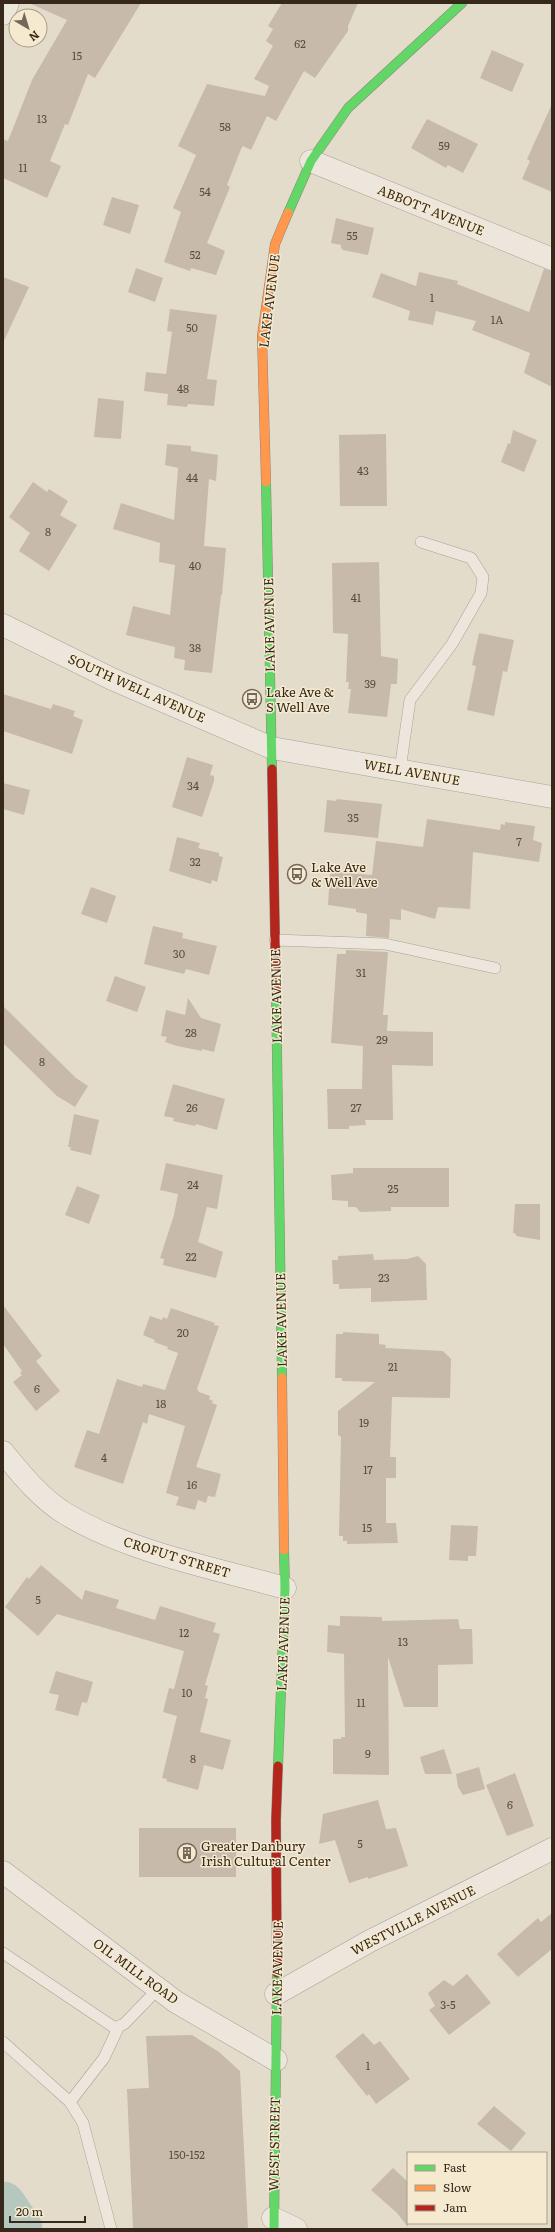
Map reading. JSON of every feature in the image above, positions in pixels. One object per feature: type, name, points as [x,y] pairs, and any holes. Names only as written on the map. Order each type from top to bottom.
[{"type":"main road","name":"LAKE AVENUE","points":[[276,2060],[276,1820],[284,1588],[272,748],[262,336],[276,244],[311,162],[348,108],[462,3]]},
{"type":"main road","name":"WEST STREET","points":[[273,2224],[276,2060]]},
{"type":"street","points":[[3,14],[8,3]]},
{"type":"street","name":"ABBOTT AVENUE","points":[[311,162],[552,259]]},
{"type":"street","name":"SOUTH WELL AVENUE","points":[[3,626],[112,679],[272,748]]},
{"type":"street","name":"WELL AVENUE","points":[[272,748],[552,797]]},
{"type":"street","name":"CROFUT STREET","points":[[3,1452],[46,1499],[66,1514],[131,1545],[284,1588]]},
{"type":"street","name":"WESTVILLE AVENUE","points":[[276,1994],[370,1941],[550,1853]]},
{"type":"street","name":"OIL MILL ROAD","points":[[3,1872],[176,2002],[276,2060]]},
{"type":"street","points":[[273,2224],[296,2229]]},
{"type":"lane","points":[[400,770],[410,700],[452,644],[481,593],[483,577],[471,558],[421,542]]},
{"type":"lane","points":[[275,940],[385,944],[495,968]]},
{"type":"lane","points":[[3,1953],[115,2028],[124,2024],[158,1988]]},
{"type":"lane","points":[[70,2102],[104,2058],[119,2026]]},
{"type":"lane","points":[[3,2042],[70,2102],[83,2123],[111,2229]]},
{"type":"building","points":[[29,3],[141,3],[95,78],[88,74],[68,125],[65,124],[50,161],[61,166],[47,198],[3,178],[3,139],[8,141],[32,80],[67,20],[48,12],[48,8],[40,8]]},
{"type":"building","points":[[282,3],[358,3],[348,26],[348,31],[315,78],[304,71],[276,121],[267,116],[251,150],[243,146],[241,149],[227,185],[230,187],[207,243],[225,251],[216,275],[191,268],[190,271],[164,262],[181,212],[173,208],[196,155],[178,146],[207,84],[265,96],[269,86],[254,79],[273,46],[266,41],[273,29],[268,26]]},
{"type":"building","points":[[492,50],[524,64],[512,92],[480,78]]},
{"type":"building","points":[[552,104],[552,192],[522,179],[530,161],[527,159]]},
{"type":"building","points":[[427,119],[478,144],[463,173],[448,165],[446,168],[411,148]]},
{"type":"building","points":[[112,197],[139,205],[130,234],[103,225]]},
{"type":"building","points":[[336,218],[374,228],[368,255],[343,250],[341,245],[331,243]]},
{"type":"building","points":[[136,268],[163,278],[155,302],[128,292]]},
{"type":"building","points":[[544,269],[552,271],[552,387],[524,373],[530,353],[472,330],[476,321],[436,311],[433,325],[408,320],[410,311],[372,297],[381,273],[416,286],[419,272],[458,281],[457,284],[529,312]]},
{"type":"building","points":[[3,277],[29,287],[3,343]]},
{"type":"building","points":[[170,309],[217,315],[207,379],[217,380],[214,406],[188,404],[187,407],[167,405],[168,394],[144,391],[146,372],[166,374],[172,332],[167,331]]},
{"type":"building","points":[[98,398],[124,401],[121,439],[94,437]]},
{"type":"building","points":[[513,430],[537,440],[524,472],[501,462],[508,443],[510,444]]},
{"type":"building","points":[[386,434],[387,506],[340,506],[339,435]]},
{"type":"building","points":[[167,444],[191,446],[191,451],[218,455],[216,481],[209,479],[204,546],[226,548],[222,595],[212,673],[184,670],[185,660],[174,658],[175,647],[126,635],[133,606],[170,615],[175,565],[159,562],[160,543],[113,529],[121,503],[174,520],[178,468],[165,465]]},
{"type":"building","points":[[33,482],[47,492],[49,489],[68,501],[60,515],[77,525],[49,571],[19,551],[30,533],[9,517]]},
{"type":"building","points":[[379,562],[381,656],[398,659],[397,684],[391,684],[387,717],[348,713],[351,689],[348,689],[349,682],[346,682],[348,634],[333,633],[332,563]]},
{"type":"building","points":[[479,633],[514,640],[507,672],[503,671],[494,716],[467,710],[476,666],[472,665]]},
{"type":"building","points":[[3,694],[51,709],[53,704],[75,711],[73,716],[83,720],[72,754],[3,731]]},
{"type":"building","points":[[187,757],[213,765],[210,775],[214,776],[214,781],[202,817],[172,807]]},
{"type":"building","points":[[3,783],[30,790],[24,815],[3,809]]},
{"type":"building","points":[[337,799],[382,804],[378,838],[324,832],[327,800],[336,801]]},
{"type":"building","points":[[427,819],[500,830],[501,824],[505,825],[505,822],[535,826],[533,840],[542,843],[539,862],[473,852],[470,909],[438,907],[435,919],[401,909],[401,920],[390,919],[389,938],[366,936],[367,914],[356,912],[356,909],[328,905],[330,874],[335,874],[335,872],[372,875],[376,841],[423,847]]},
{"type":"building","points":[[177,837],[200,843],[198,848],[219,853],[219,856],[223,857],[217,882],[212,880],[211,884],[169,871]]},
{"type":"building","points":[[91,887],[116,896],[107,923],[81,914]]},
{"type":"building","points":[[153,926],[183,933],[182,938],[217,946],[209,975],[186,969],[184,974],[144,964]]},
{"type":"building","points":[[346,950],[388,952],[383,1015],[388,1015],[387,1031],[433,1032],[433,1066],[392,1065],[393,1120],[365,1120],[366,1125],[349,1126],[349,1129],[328,1129],[327,1089],[362,1089],[363,1046],[331,1043],[337,954],[346,954]]},
{"type":"building","points":[[115,976],[146,987],[137,1012],[106,1001]]},
{"type":"building","points":[[188,998],[201,1018],[221,1024],[214,1052],[177,1046],[165,1042],[167,1037],[161,1036],[166,1010],[185,1015]]},
{"type":"building","points":[[3,1006],[76,1078],[88,1086],[75,1107],[57,1096],[3,1043]]},
{"type":"building","points":[[173,1084],[225,1099],[217,1130],[196,1124],[195,1126],[173,1121],[174,1118],[164,1116]]},
{"type":"building","points":[[74,1114],[99,1120],[91,1155],[70,1150],[71,1147],[68,1147]]},
{"type":"building","points":[[166,1163],[223,1175],[217,1209],[207,1207],[198,1242],[223,1252],[216,1278],[163,1265],[164,1259],[160,1258],[174,1215],[178,1194],[160,1190]]},
{"type":"building","points":[[353,1168],[449,1168],[449,1207],[391,1207],[391,1211],[360,1212],[356,1207],[348,1207],[348,1201],[332,1200],[331,1175],[353,1173]]},
{"type":"building","points":[[77,1186],[100,1195],[89,1224],[65,1215]]},
{"type":"building","points":[[515,1204],[540,1204],[540,1240],[516,1236],[516,1234],[513,1233]]},
{"type":"building","points":[[373,1254],[374,1260],[407,1259],[418,1256],[426,1264],[427,1300],[371,1302],[371,1288],[339,1289],[339,1284],[333,1284],[332,1260],[338,1260],[338,1256]]},
{"type":"building","points":[[3,1305],[42,1356],[36,1361],[60,1391],[36,1411],[13,1382],[22,1375],[20,1373],[22,1371],[3,1344]]},
{"type":"building","points":[[171,1308],[215,1323],[214,1325],[219,1326],[197,1389],[199,1392],[210,1396],[209,1399],[213,1401],[212,1403],[217,1405],[196,1467],[221,1474],[215,1497],[208,1496],[206,1503],[198,1500],[195,1510],[176,1505],[179,1497],[166,1493],[185,1426],[149,1414],[147,1424],[143,1422],[123,1484],[74,1467],[87,1430],[99,1434],[117,1379],[142,1387],[143,1384],[165,1390],[178,1353],[167,1349],[168,1347],[154,1342],[155,1340],[143,1335],[150,1316],[162,1320],[163,1317],[167,1319]]},
{"type":"building","points":[[343,1332],[379,1334],[379,1344],[386,1345],[385,1348],[443,1351],[451,1359],[450,1398],[392,1397],[390,1457],[396,1457],[396,1478],[386,1478],[386,1523],[396,1523],[398,1543],[347,1544],[347,1541],[343,1541],[343,1536],[339,1536],[341,1437],[338,1435],[338,1411],[375,1382],[342,1381],[342,1378],[335,1378],[336,1334],[343,1334]]},
{"type":"building","points":[[451,1525],[478,1526],[476,1556],[468,1556],[468,1561],[449,1560]]},
{"type":"building","points":[[41,1565],[82,1600],[85,1590],[119,1600],[116,1608],[155,1620],[160,1606],[216,1623],[213,1632],[220,1634],[205,1685],[208,1686],[205,1698],[208,1699],[200,1732],[231,1740],[223,1770],[204,1765],[198,1790],[166,1781],[167,1779],[162,1778],[177,1716],[163,1712],[169,1688],[174,1689],[184,1651],[57,1614],[38,1636],[5,1607],[27,1577],[29,1579]]},
{"type":"building","points":[[340,1616],[382,1617],[382,1621],[458,1619],[460,1629],[472,1629],[473,1664],[438,1665],[438,1707],[404,1707],[388,1657],[389,1775],[333,1774],[333,1739],[341,1739],[341,1737],[345,1737],[344,1654],[327,1652],[328,1625],[340,1626]]},
{"type":"building","points":[[56,1671],[93,1682],[87,1703],[82,1702],[78,1716],[55,1710],[59,1695],[49,1693]]},
{"type":"building","points":[[444,1749],[452,1774],[425,1774],[420,1757]]},
{"type":"building","points":[[479,1767],[485,1789],[463,1795],[458,1787],[456,1774]]},
{"type":"building","points":[[515,1773],[534,1826],[507,1836],[486,1785]]},
{"type":"building","points":[[378,1800],[386,1829],[396,1828],[408,1866],[368,1879],[368,1877],[349,1883],[335,1840],[319,1844],[323,1814]]},
{"type":"building","name":"Greater Danbury Irish Cultural Center","points":[[139,1828],[236,1828],[236,1877],[139,1877]]},
{"type":"building","points":[[552,1913],[552,1949],[518,1977],[497,1954],[538,1918],[541,1922]]},
{"type":"building","points":[[467,1974],[491,2003],[449,2035],[429,2010],[435,2006],[428,1993],[444,1980],[453,1986]]},
{"type":"building","points":[[363,2033],[374,2045],[380,2041],[410,2079],[376,2104],[369,2094],[367,2096],[335,2056]]},
{"type":"building","points":[[192,2035],[219,2052],[240,2071],[248,2229],[133,2229],[127,2089],[149,2088],[146,2036]]},
{"type":"building","points":[[494,2106],[526,2133],[511,2151],[477,2124]]},
{"type":"building","points":[[393,2168],[407,2181],[408,2227],[397,2213],[371,2190]]},
{"type":"waterway","points":[[3,2204],[20,2229]]},
{"type":"traffic: fast","points":[[288,213],[311,161],[348,108],[462,3]]},
{"type":"traffic: fast","points":[[266,482],[272,769]]},
{"type":"traffic: fast","points":[[276,989],[282,1378]]},
{"type":"traffic: fast","points":[[278,1766],[285,1588],[284,1550]]},
{"type":"traffic: fast","points":[[274,2229],[277,1973]]},
{"type":"traffic: slow","points":[[266,482],[262,336],[275,244],[288,213]]},
{"type":"traffic: slow","points":[[282,1378],[284,1550]]},
{"type":"traffic: jam","points":[[272,769],[276,989]]},
{"type":"traffic: jam","points":[[277,1973],[276,1820],[278,1766]]},
{"type":"place","name":"Lake Ave & S Well Ave","points":[[252,699]]},
{"type":"place","name":"Lake Ave & Well Ave","points":[[297,874]]},
{"type":"place","name":"Greater Danbury Irish Cultural Center","points":[[187,1853]]}]
